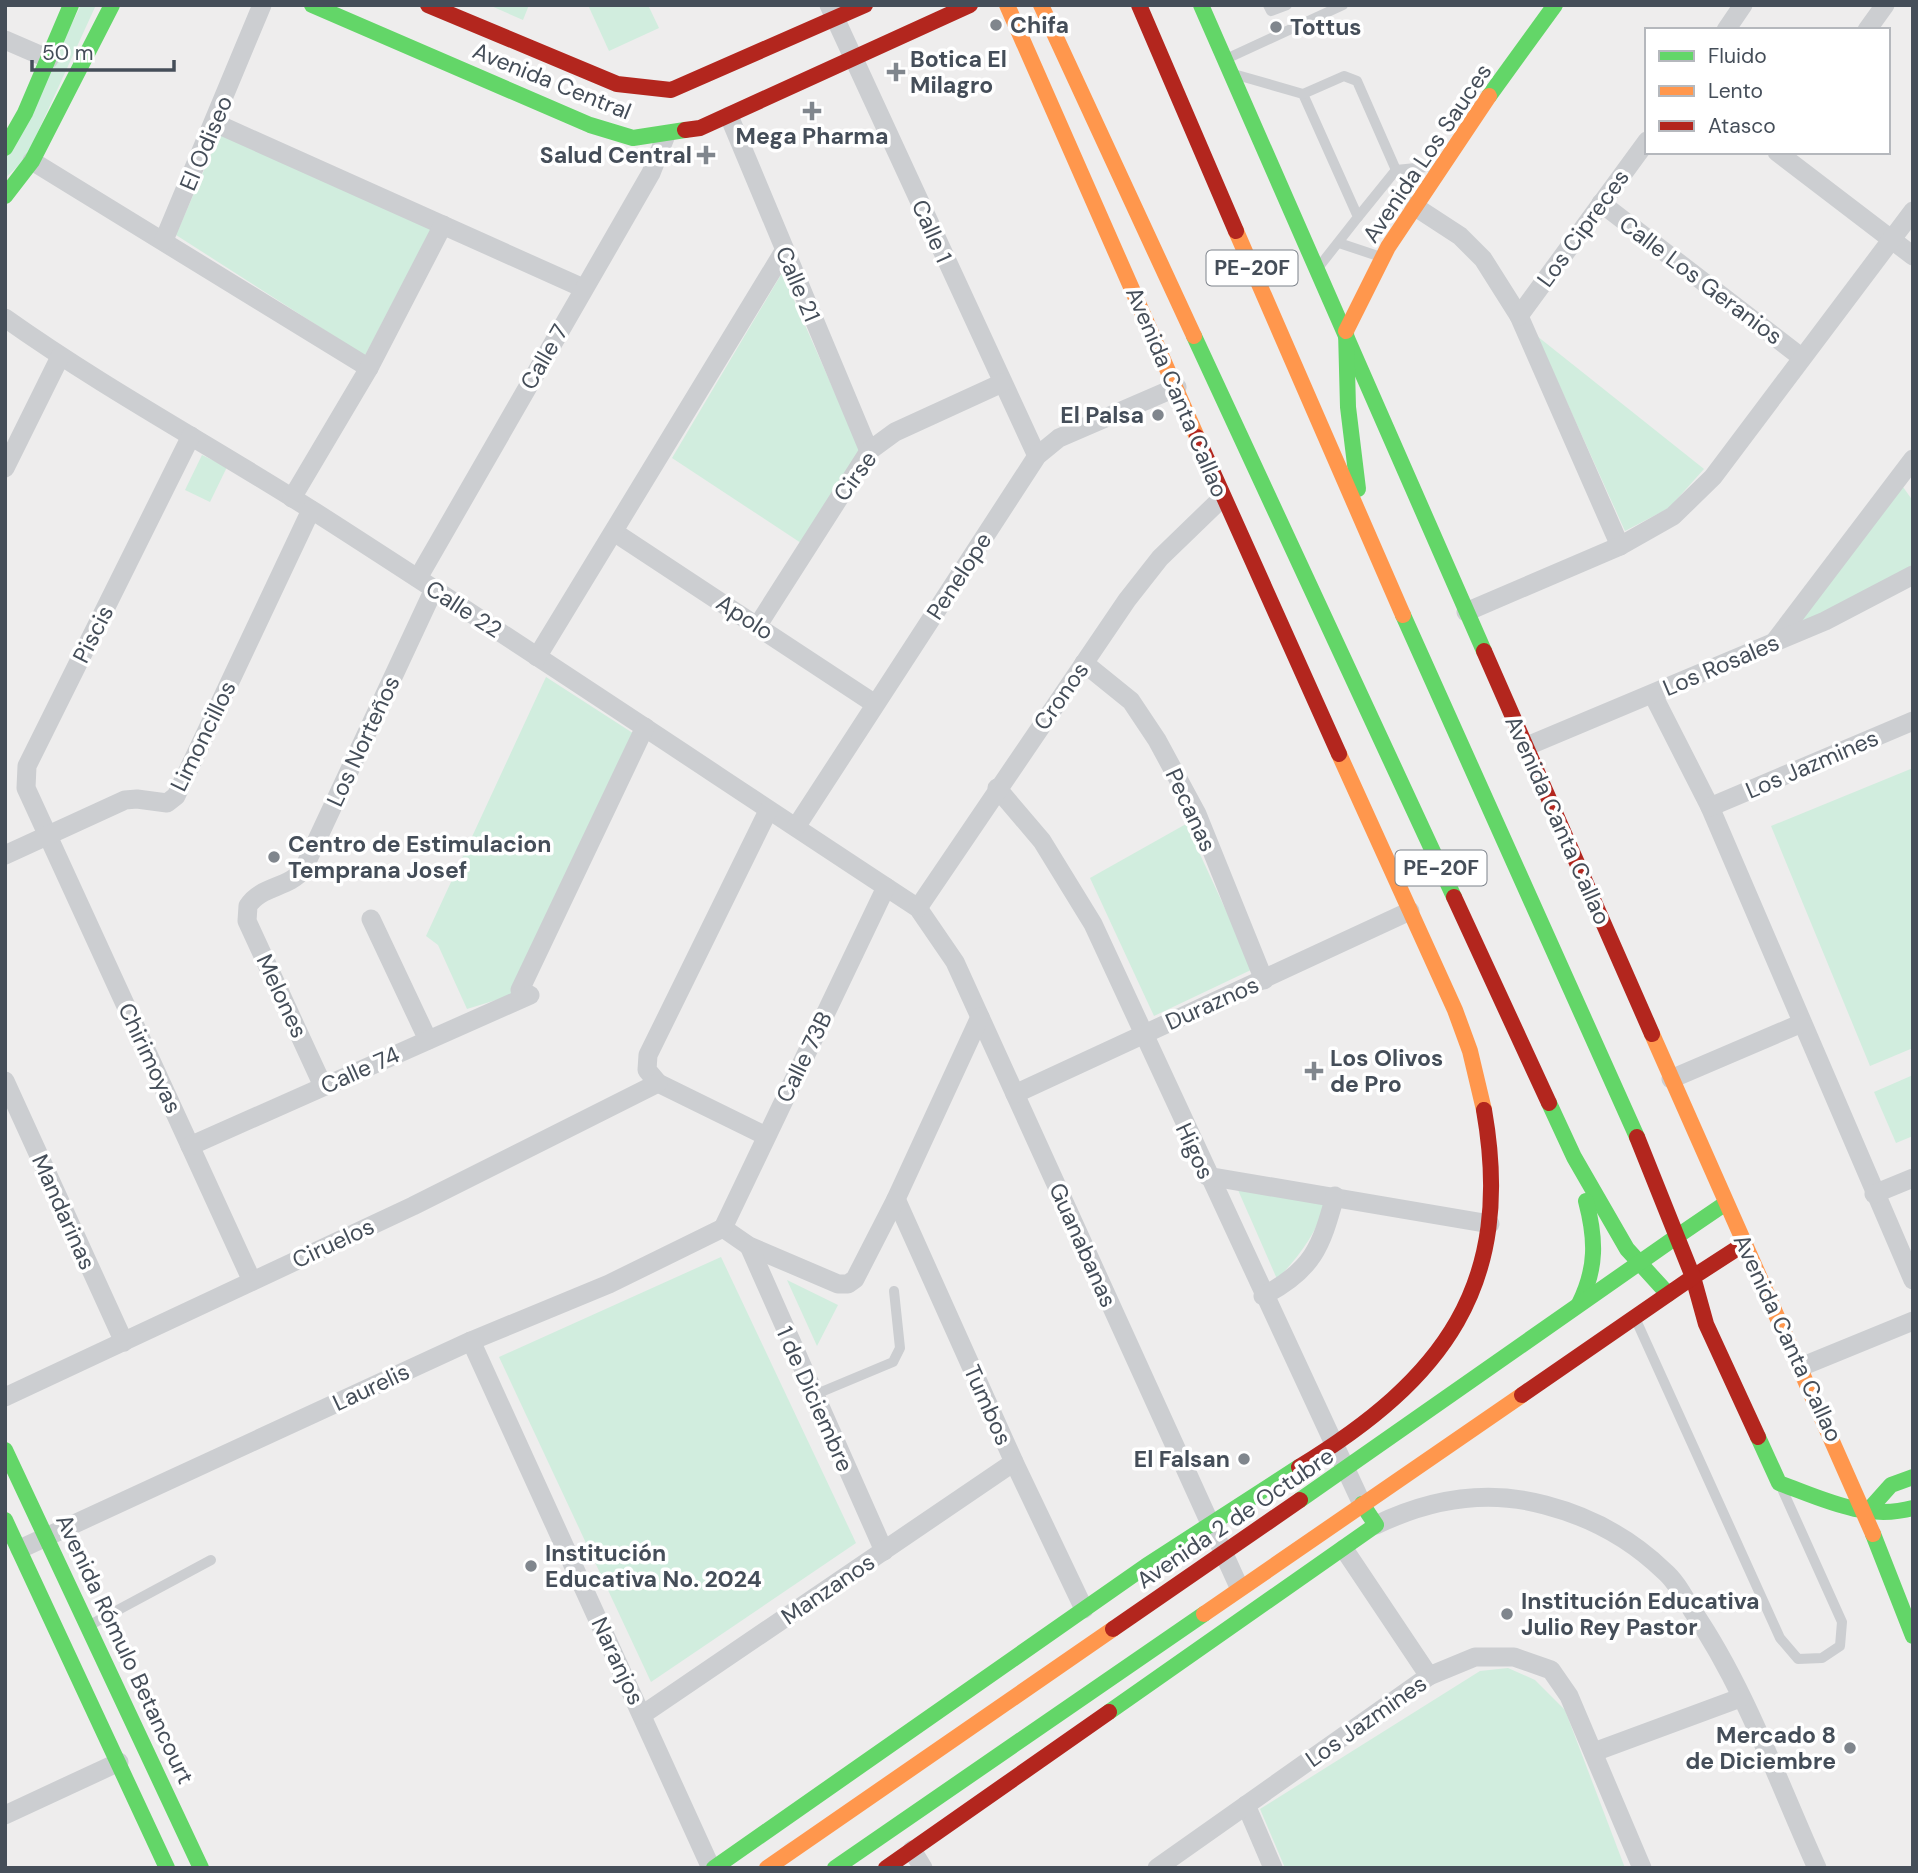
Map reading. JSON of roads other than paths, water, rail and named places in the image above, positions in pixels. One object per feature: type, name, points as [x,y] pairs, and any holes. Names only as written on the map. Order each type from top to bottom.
[{"type":"main road","points":[[5,148],[25,113],[71,5]]},
{"type":"main road","points":[[5,196],[32,161],[112,5]]},
{"type":"main road","name":"Avenida Central","points":[[312,5],[590,125],[633,138],[700,128],[970,5]]},
{"type":"main road","name":"Avenida Central","points":[[428,5],[617,84],[671,90],[832,12],[865,5]]},
{"type":"main road","name":"Avenida Canta Callao","points":[[1007,5],[1177,387],[1222,498],[1455,1010],[1479,1083],[1491,1141],[1493,1181],[1490,1224],[1468,1300],[1447,1340],[1424,1373],[1389,1404],[1332,1443]]},
{"type":"main road","name":"Avenida Canta Callao","points":[[1041,5],[1574,1157],[1612,1225],[1638,1262],[1706,1324]]},
{"type":"main road","name":"Avenida Canta Callao","points":[[1139,5],[1365,531],[1679,1235],[1706,1324],[1779,1483]]},
{"type":"main road","name":"Avenida Canta Callao","points":[[1201,5],[1346,331],[1671,1079],[1744,1244],[1802,1366],[1866,1513],[1913,1636]]},
{"type":"main road","name":"Avenida Los Sauces","points":[[1346,331],[1358,300],[1414,206],[1555,5]]},
{"type":"main road","points":[[1346,331],[1349,416],[1365,531]]},
{"type":"main road","points":[[1574,1157],[1596,1236],[1596,1259],[1590,1284],[1578,1307]]},
{"type":"main road","name":"Avenida 2 de Octubre","points":[[766,1868],[1345,1470],[1638,1262],[1726,1203]]},
{"type":"main road","points":[[835,1868],[1634,1317],[1678,1301],[1693,1277],[1744,1244]]},
{"type":"main road","name":"Avenida 2 de Octubre","points":[[712,1868],[1210,1522],[1332,1443]]},
{"type":"main road","name":"Avenida Rómulo Betancourt","points":[[5,1450],[90,1625],[201,1868]]},
{"type":"main road","points":[[1866,1513],[1891,1485],[1913,1477]]},
{"type":"main road","points":[[1779,1483],[1866,1513],[1895,1515],[1913,1508]]},
{"type":"main road","name":"Higos","points":[[1362,1504],[1376,1525]]},
{"type":"main road","points":[[5,1520],[167,1868]]},
{"type":"main road","points":[[886,1868],[1376,1525]]},
{"type":"street","name":"El Odiseo","points":[[164,240],[215,124],[262,5]]},
{"type":"street","points":[[1727,28],[1743,5]]},
{"type":"street","points":[[1868,28],[1885,5]]},
{"type":"street","name":"Calle 1","points":[[832,12],[1037,456]]},
{"type":"street","points":[[5,40],[49,59]]},
{"type":"street","name":"Calle 21","points":[[729,116],[869,451]]},
{"type":"street","points":[[215,124],[583,288]]},
{"type":"street","name":"Calle 7","points":[[426,584],[583,288],[652,173],[666,135]]},
{"type":"street","name":"Los Cipreces","points":[[1519,316],[1645,144]]},
{"type":"street","points":[[1780,154],[1913,256]]},
{"type":"street","points":[[32,161],[369,368]]},
{"type":"street","name":"Calle Los Geranios","points":[[1601,203],[1801,357]]},
{"type":"street","points":[[1414,206],[1460,236],[1483,259],[1519,316],[1620,546]]},
{"type":"street","points":[[1466,612],[1620,546],[1673,516],[1713,477],[1890,238],[1913,211]]},
{"type":"street","points":[[292,498],[369,368],[443,225]]},
{"type":"street","points":[[537,657],[785,251]]},
{"type":"street","name":"Calle 22","points":[[5,318],[60,357],[292,498],[426,584],[918,908]]},
{"type":"street","points":[[5,468],[60,357]]},
{"type":"street","name":"Cirse","points":[[758,625],[869,451],[895,432],[1002,383]]},
{"type":"street","name":"Penelope","points":[[796,827],[1037,456],[1059,438],[1177,387]]},
{"type":"street","name":"Piscis","points":[[48,835],[26,788],[27,766],[191,436]]},
{"type":"street","points":[[1774,642],[1910,471]]},
{"type":"street","name":"Cronos","points":[[918,908],[997,788],[1160,558],[1222,498]]},
{"type":"street","name":"Limoncillos","points":[[5,855],[125,800],[167,803],[176,796],[311,510]]},
{"type":"street","name":"Apolo","points":[[614,532],[875,705]]},
{"type":"street","name":"Los Rosales","points":[[1525,747],[1825,621],[1913,575]]},
{"type":"street","name":"Los Norteños","points":[[248,906],[258,895],[292,880],[303,870],[426,584]]},
{"type":"street","name":"Pecanas","points":[[1084,663],[1131,701],[1157,740],[1196,814],[1264,980]]},
{"type":"street","points":[[1653,695],[1710,807],[1913,1280]]},
{"type":"street","name":"Los Jazmines","points":[[1710,807],[1913,721]]},
{"type":"street","name":"Calle 74","points":[[190,1146],[428,1040],[525,993],[645,727]]},
{"type":"street","name":"Higos","points":[[997,788],[1042,841],[1073,887],[1362,1504]]},
{"type":"street","points":[[766,1136],[658,1083],[648,1070],[648,1055],[768,811]]},
{"type":"street","name":"Chirimoyas","points":[[48,835],[252,1281]]},
{"type":"street","name":"Calle 73B","points":[[723,1228],[886,887]]},
{"type":"street","name":"Melones","points":[[248,906],[247,921],[323,1086]]},
{"type":"street","name":"Guanabanas","points":[[918,908],[955,962],[1239,1587]]},
{"type":"street","name":"Duraznos","points":[[1015,1094],[1410,911]]},
{"type":"street","points":[[371,919],[428,1040]]},
{"type":"street","points":[[723,1228],[749,1246],[838,1284],[849,1284],[855,1279],[896,1199],[980,1017]]},
{"type":"street","points":[[1671,1079],[1802,1023]]},
{"type":"street","name":"Mandarinas","points":[[5,1081],[124,1342]]},
{"type":"street","name":"Ciruelos","points":[[5,1397],[413,1206],[658,1083]]},
{"type":"street","points":[[1207,1175],[1490,1224]]},
{"type":"street","points":[[1874,1194],[1913,1178]]},
{"type":"street","points":[[1263,1296],[1283,1286],[1311,1260],[1323,1239],[1335,1196]]},
{"type":"street","name":"Tumbos","points":[[896,1199],[1014,1462],[1084,1609]]},
{"type":"street","name":"Laurelis","points":[[20,1549],[471,1341],[609,1284],[723,1228]]},
{"type":"street","name":"1 de Diciembre","points":[[749,1246],[884,1551]]},
{"type":"street","points":[[1802,1366],[1913,1321]]},
{"type":"street","name":"Naranjos","points":[[471,1341],[712,1868]]},
{"type":"street","name":"Manzanos","points":[[642,1715],[1014,1462]]},
{"type":"street","points":[[1376,1525],[1407,1510],[1468,1496],[1524,1499],[1572,1512],[1617,1532],[1667,1572],[1712,1639],[1817,1868]]},
{"type":"street","points":[[1344,1549],[1429,1676]]},
{"type":"street","name":"Los Jazmines","points":[[1157,1868],[1429,1676],[1475,1657],[1514,1657],[1551,1670],[1569,1696],[1642,1868]]},
{"type":"street","points":[[1594,1752],[1741,1698]]},
{"type":"street","points":[[5,1815],[119,1762]]},
{"type":"street","points":[[1246,1805],[1273,1868]]},
{"type":"street","points":[[912,1850],[923,1868]]},
{"type":"lane","points":[[1268,5],[1274,11],[1287,5]]},
{"type":"lane","points":[[1228,66],[1343,5]]},
{"type":"lane","points":[[1228,66],[1303,94],[1344,76],[1357,81],[1396,170]]},
{"type":"lane","points":[[1303,94],[1358,217]]},
{"type":"lane","points":[[1318,268],[1396,170],[1443,165]]},
{"type":"lane","points":[[1339,243],[1383,257]]},
{"type":"lane","points":[[814,1395],[893,1362],[898,1356],[900,1348],[894,1291]]},
{"type":"lane","name":"Avenida Canta Callao","points":[[1634,1317],[1780,1638],[1798,1659],[1822,1658],[1840,1646],[1842,1622],[1779,1483]]},
{"type":"lane","points":[[90,1625],[211,1560]]},
{"type":"place","name":"Chifa","points":[[996,25]]},
{"type":"place","name":"Tottus","points":[[1276,27]]},
{"type":"place","name":"Botica El Milagro","points":[[896,72]]},
{"type":"place","name":"Mega Pharma","points":[[812,111]]},
{"type":"place","name":"Salud Central","points":[[706,155]]},
{"type":"place","name":"El Palsa","points":[[1158,415]]},
{"type":"place","name":"Centro de Estimulacion Temprana Josef","points":[[274,857]]},
{"type":"place","name":"Los Olivos de Pro","points":[[1314,1071]]},
{"type":"place","name":"El Falsan","points":[[1244,1459]]},
{"type":"place","name":"Institución Educativa No. 2024","points":[[531,1566]]},
{"type":"place","name":"Institución Educativa Julio Rey Pastor","points":[[1507,1614]]},
{"type":"place","name":"Mercado 8 de Diciembre","points":[[1850,1748]]}]
